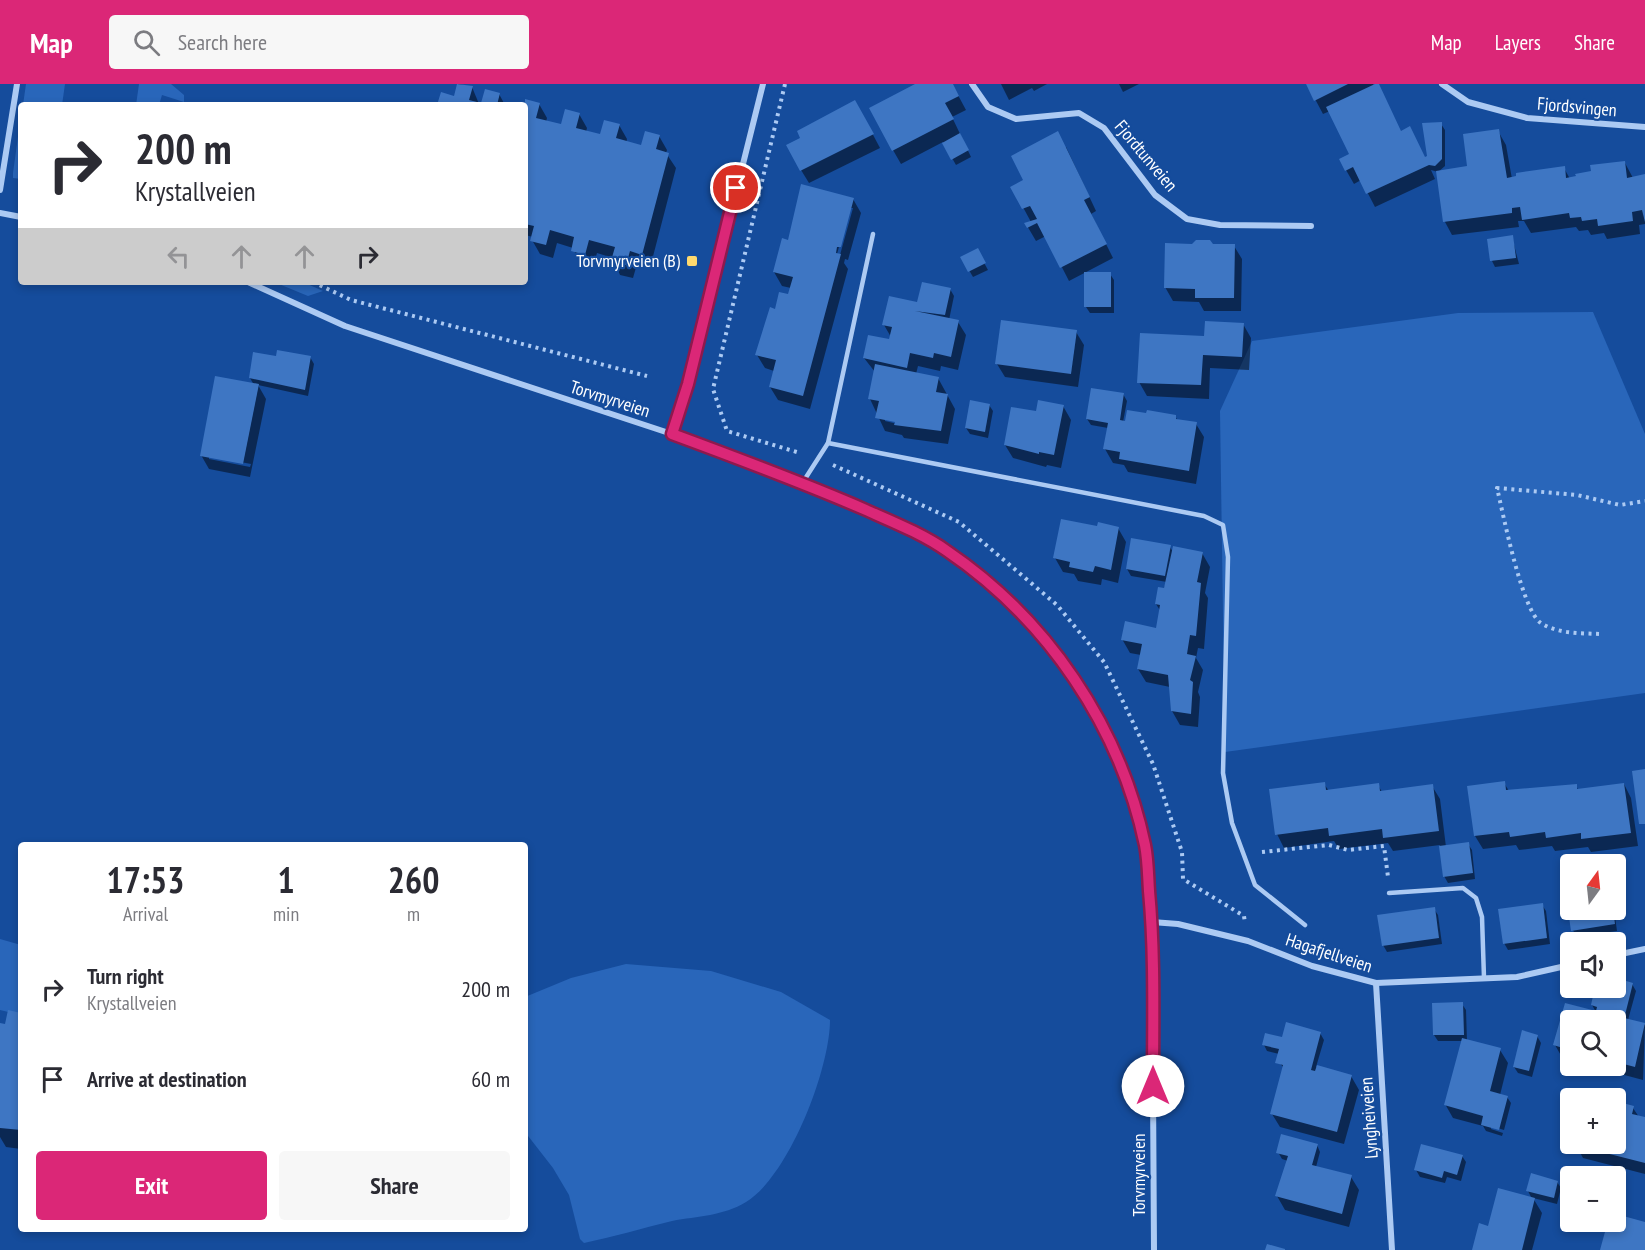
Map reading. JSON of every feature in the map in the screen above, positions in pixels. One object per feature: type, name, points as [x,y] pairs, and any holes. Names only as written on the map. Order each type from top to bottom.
[{"type":"street","points":[[0,190],[17,84]]},
{"type":"street","points":[[672,434],[688,384],[763,84]]},
{"type":"street","name":"Fjordtunveien","points":[[972,84],[988,107],[1016,119],[1079,113],[1104,128],[1155,195],[1187,219],[1220,225],[1311,226]]},
{"type":"street","name":"Fjordsvingen","points":[[1442,84],[1468,102],[1527,118],[1645,127]]},
{"type":"street","points":[[0,213],[18,216]]},
{"type":"street","name":"Torvmyrveien","points":[[255,285],[345,326],[672,434],[803,482],[896,523],[946,549],[990,583],[1023,615],[1071,672],[1107,733],[1145,846],[1152,922],[1154,1250]]},
{"type":"street","name":"Hagafjellveien","points":[[1152,922],[1178,924],[1248,941],[1312,966],[1376,983],[1517,976],[1560,967]]},
{"type":"street","points":[[1626,954],[1645,949]]},
{"type":"street","name":"Lyngheiveien","points":[[1376,983],[1392,1250]]},
{"type":"lane","points":[[803,482],[828,443],[873,234]]},
{"type":"lane","points":[[828,443],[1204,516],[1223,525],[1228,557],[1223,773],[1232,823],[1255,885],[1305,925]]},
{"type":"lane","points":[[1389,893],[1463,888],[1476,898],[1482,917],[1484,978]]},
{"type":"path","points":[[713,389],[785,84]]},
{"type":"path","points":[[319,285],[351,300],[647,376]]},
{"type":"path","points":[[1599,634],[1560,632],[1538,622],[1526,599],[1497,488],[1577,495],[1620,505],[1645,501]]},
{"type":"path","points":[[1244,854],[1329,845],[1348,850],[1384,846],[1389,893]]},
{"type":"path","points":[[1183,879],[1244,916],[1248,941]]},
{"type":"shaded area","points":[[26,84],[65,84],[62,102],[23,102]]},
{"type":"shaded area","points":[[139,84],[171,84],[184,95],[184,102],[162,95],[160,102],[136,102]]},
{"type":"shaded area","points":[[18,137],[18,179],[13,178]]},
{"type":"shaded area","points":[[281,285],[310,285],[323,291],[308,296]]},
{"type":"shaded area","points":[[1593,312],[1645,434],[1645,693],[1225,752],[1220,411],[1252,341],[1458,313]]},
{"type":"shaded area","points":[[0,939],[18,944],[18,1014],[0,1010]]},
{"type":"shaded area","points":[[626,964],[711,971],[781,992],[830,1020],[823,1065],[804,1120],[777,1169],[762,1189],[746,1202],[719,1213],[672,1221],[584,1243],[580,1239],[569,1195],[553,1168],[528,1136],[528,996],[571,978]]},
{"type":"building","points":[[457,84],[473,86],[469,100],[477,102],[438,102],[441,92],[454,96]]},
{"type":"building","points":[[915,84],[953,84],[959,96],[945,103],[954,119],[892,151],[869,108]]},
{"type":"building","points":[[1306,84],[1348,84],[1314,101]]},
{"type":"building","points":[[1379,84],[1401,131],[1410,126],[1425,157],[1427,156],[1422,123],[1442,122],[1442,159],[1435,166],[1429,165],[1366,194],[1353,167],[1345,171],[1339,159],[1349,154],[1326,107]]},
{"type":"building","points":[[485,89],[500,93],[498,102],[481,102]]},
{"type":"building","points":[[525,99],[540,103],[536,118],[561,124],[565,109],[580,113],[576,128],[600,134],[604,120],[620,124],[616,138],[641,145],[645,131],[660,135],[656,149],[669,153],[642,255],[630,251],[626,265],[611,261],[615,247],[589,240],[585,255],[571,251],[574,237],[550,230],[546,245],[530,241],[534,226],[528,225],[528,102],[525,102]]},
{"type":"building","points":[[855,100],[874,134],[800,171],[786,145],[800,138],[797,131]]},
{"type":"building","points":[[1499,129],[1507,178],[1516,176],[1516,173],[1565,166],[1566,178],[1591,171],[1590,165],[1625,161],[1627,178],[1645,174],[1645,222],[1642,210],[1632,212],[1633,221],[1598,226],[1597,219],[1582,221],[1581,217],[1570,218],[1569,213],[1522,220],[1520,207],[1512,208],[1512,213],[1443,222],[1436,171],[1467,166],[1463,134]]},
{"type":"building","points":[[1058,131],[1090,197],[1084,200],[1107,244],[1060,268],[1037,223],[1027,228],[1024,223],[1037,219],[1030,206],[1022,209],[1010,187],[1023,180],[1011,156]]},
{"type":"building","points":[[960,133],[969,150],[951,160],[942,143]]},
{"type":"building","points":[[801,184],[854,198],[841,247],[837,247],[836,253],[841,254],[803,396],[769,387],[776,360],[755,355],[770,307],[775,309],[779,292],[788,294],[793,277],[773,272],[782,238],[788,240]]},
{"type":"building","points":[[1513,235],[1516,258],[1490,261],[1487,239]]},
{"type":"building","points":[[1196,240],[1210,240],[1213,244],[1235,244],[1234,298],[1195,298],[1195,289],[1164,288],[1165,243],[1192,244]]},
{"type":"building","points":[[978,248],[986,263],[968,272],[960,257]]},
{"type":"building","points":[[1084,272],[1111,272],[1111,307],[1084,307]]},
{"type":"building","points":[[922,282],[951,288],[945,315],[915,311],[959,320],[951,357],[934,353],[933,358],[910,353],[907,368],[863,358],[868,335],[889,339],[892,327],[882,325],[889,296],[917,302]]},
{"type":"building","points":[[1001,320],[1077,330],[1071,374],[995,364]]},
{"type":"building","points":[[1205,321],[1244,323],[1242,357],[1203,355],[1201,385],[1137,383],[1140,333],[1204,336]]},
{"type":"building","points":[[277,350],[311,356],[305,390],[249,378],[253,352],[276,356]]},
{"type":"building","points":[[875,364],[939,377],[936,392],[948,394],[941,431],[894,425],[895,422],[875,418],[879,401],[868,399]]},
{"type":"building","points":[[215,376],[259,384],[243,464],[200,456]]},
{"type":"building","points":[[1091,388],[1124,393],[1120,420],[1125,421],[1127,410],[1146,413],[1147,410],[1176,415],[1176,419],[1197,422],[1189,471],[1119,459],[1120,452],[1103,449],[1108,423],[1086,419]]},
{"type":"building","points":[[970,400],[990,404],[985,432],[965,428]]},
{"type":"building","points":[[1038,400],[1064,405],[1054,455],[1039,452],[1039,454],[1004,445],[1011,407],[1036,411]]},
{"type":"building","points":[[1061,519],[1097,526],[1098,522],[1119,527],[1111,570],[1095,566],[1093,572],[1069,567],[1070,562],[1053,558]]},
{"type":"building","points":[[1131,538],[1171,545],[1165,576],[1126,569]]},
{"type":"building","points":[[1173,546],[1203,552],[1197,582],[1201,583],[1196,636],[1190,635],[1187,654],[1196,656],[1190,680],[1193,682],[1191,714],[1171,711],[1168,675],[1137,669],[1142,644],[1121,640],[1125,621],[1156,628],[1160,605],[1155,604],[1158,587],[1164,588]]},
{"type":"building","points":[[1645,769],[1645,824],[1639,824],[1632,771]]},
{"type":"building","points":[[1505,781],[1506,790],[1577,784],[1577,789],[1624,783],[1631,833],[1581,839],[1581,833],[1546,838],[1545,832],[1510,837],[1509,832],[1474,836],[1467,786]]},
{"type":"building","points":[[1325,782],[1326,790],[1379,783],[1380,791],[1433,784],[1439,831],[1383,838],[1382,829],[1329,836],[1328,828],[1275,835],[1269,789]]},
{"type":"building","points":[[1469,842],[1473,873],[1443,877],[1439,846]]},
{"type":"building","points":[[1543,903],[1547,938],[1503,944],[1498,909]]},
{"type":"building","points":[[1435,907],[1439,938],[1382,946],[1377,915]]},
{"type":"building","points":[[1569,920],[1614,920],[1615,924],[1571,931]]},
{"type":"building","points":[[1626,981],[1633,983],[1626,1011],[1596,1010],[1597,1007],[1591,1005],[1593,998],[1626,998]]},
{"type":"building","points":[[1463,1002],[1464,1035],[1433,1035],[1432,1003]]},
{"type":"building","points":[[1565,1003],[1592,1010],[1563,1010]]},
{"type":"building","points":[[8,1010],[18,1012],[18,1130],[0,1128],[0,1023],[5,1024]]},
{"type":"building","points":[[1626,1018],[1645,1023],[1635,1067],[1626,1065]]},
{"type":"building","points":[[1560,1020],[1560,1047],[1553,1045]]},
{"type":"building","points":[[1286,1022],[1321,1032],[1311,1070],[1315,1071],[1317,1065],[1352,1075],[1337,1132],[1270,1114],[1283,1065],[1275,1063],[1279,1049],[1262,1045],[1265,1033],[1282,1037]]},
{"type":"building","points":[[1522,1030],[1538,1035],[1529,1071],[1513,1067]]},
{"type":"building","points":[[1462,1038],[1501,1048],[1490,1091],[1508,1096],[1499,1130],[1481,1125],[1483,1116],[1444,1105]]},
{"type":"building","points":[[1626,1104],[1634,1106],[1632,1114],[1645,1117],[1645,1163],[1609,1154],[1626,1154]]},
{"type":"building","points":[[1281,1134],[1318,1144],[1312,1165],[1352,1175],[1342,1214],[1275,1196],[1288,1156],[1276,1153]]},
{"type":"building","points":[[1421,1144],[1463,1155],[1457,1175],[1444,1171],[1442,1178],[1414,1170]]},
{"type":"building","points":[[1531,1173],[1558,1181],[1554,1198],[1526,1191]]},
{"type":"building","points":[[1498,1188],[1535,1198],[1522,1250],[1472,1250],[1479,1223],[1488,1226]]},
{"type":"building","points":[[1626,1217],[1645,1222],[1645,1250],[1600,1250],[1605,1232],[1626,1232]]},
{"type":"building","points":[[1267,1244],[1285,1249],[1285,1250],[1265,1250]]},
{"type":"place","name":"Torvmyrveien (B)","points":[[692,261]]},
{"type":"route","points":[[736,188],[688,384],[672,434],[803,482],[896,523],[946,549],[990,583],[1023,615],[1071,672],[1107,733],[1145,846],[1152,922],[1153,1086]]}]
